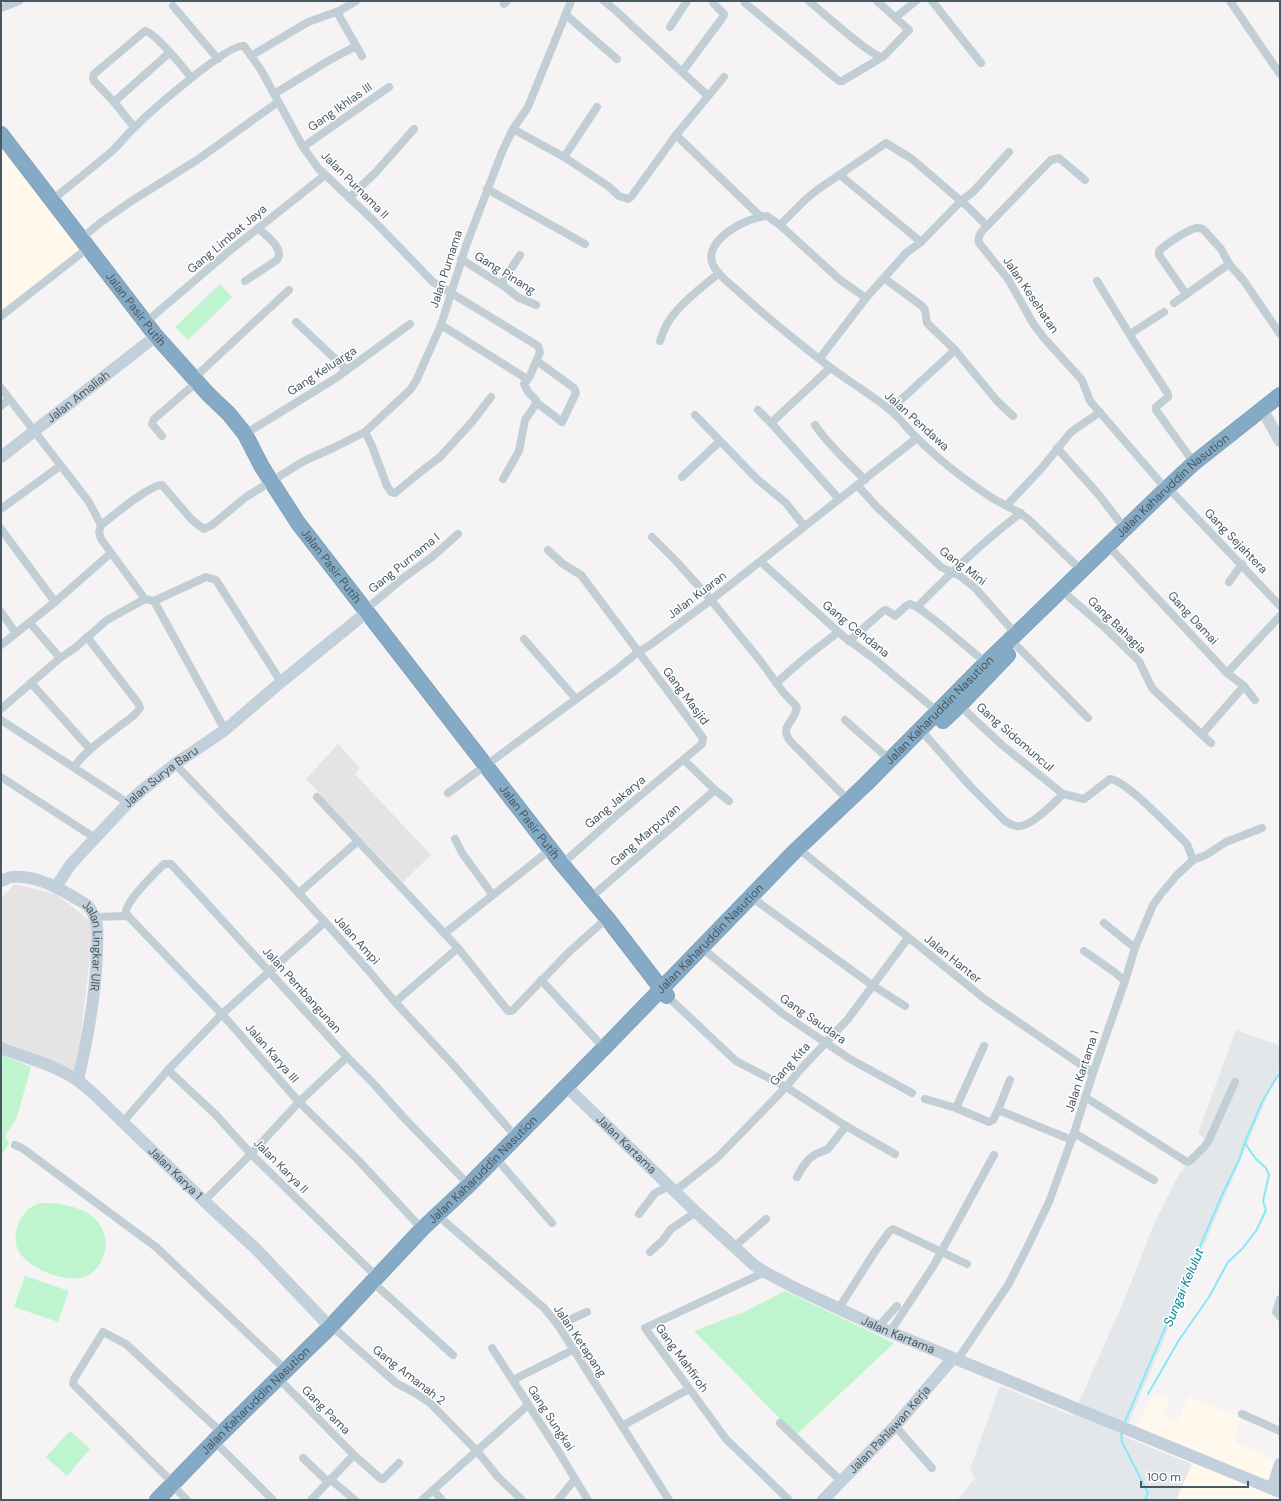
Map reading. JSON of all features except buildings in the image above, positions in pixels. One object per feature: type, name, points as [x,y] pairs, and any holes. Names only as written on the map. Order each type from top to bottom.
[{"type":"highway","name":"Jalan Pasir Putih","points":[[1,134],[156,336],[229,414],[245,434],[262,467],[298,523],[562,864],[607,918],[664,992]]},
{"type":"highway","name":"Jalan Kaharuddin Nasution","points":[[395,1264],[422,1229],[469,1185],[604,1048],[708,953],[805,854],[926,736],[986,663],[1017,640],[1068,596],[1114,552],[1194,463],[1280,395]]},
{"type":"highway","name":"Jalan Kaharuddin Nasution","points":[[157,1500],[176,1493],[221,1440],[284,1376],[395,1264],[501,1164],[794,852],[938,712],[956,701],[1017,640],[1081,570],[1125,529],[1170,491],[1266,416],[1280,407]]},
{"type":"street","points":[[1,8],[19,1]]},
{"type":"street","points":[[251,56],[308,22],[337,12],[356,1]]},
{"type":"street","name":"Jalan Purnama","points":[[101,525],[138,498],[160,485],[165,487],[180,506],[201,528],[204,529],[217,521],[246,497],[304,461],[365,432],[410,390],[416,381],[441,325],[461,259],[487,189],[513,129],[528,107],[571,1]]},
{"type":"street","points":[[604,1],[708,96]]},
{"type":"street","points":[[670,27],[687,1]]},
{"type":"street","points":[[682,72],[723,17],[724,14],[713,1]]},
{"type":"street","points":[[809,1],[880,58]]},
{"type":"street","points":[[744,4],[839,81],[842,81],[880,58],[883,58],[909,30],[877,1]]},
{"type":"street","points":[[896,17],[916,1]]},
{"type":"street","points":[[932,1],[981,62]]},
{"type":"street","points":[[1230,1],[1280,74]]},
{"type":"street","points":[[173,6],[218,59]]},
{"type":"street","points":[[337,12],[362,56]]},
{"type":"street","points":[[566,15],[618,59]]},
{"type":"street","points":[[134,128],[114,102],[94,81],[94,74],[145,31],[150,32],[184,68],[191,78]]},
{"type":"street","name":"Jalan Purnama II","points":[[52,200],[112,151],[134,128],[191,78],[230,50],[242,45],[246,48],[262,70],[303,147],[318,168],[413,260],[433,282],[538,346],[540,352],[537,361]]},
{"type":"street","points":[[274,94],[356,46]]},
{"type":"street","points":[[114,102],[169,53]]},
{"type":"street","points":[[513,129],[564,157],[608,186],[619,196],[628,199],[676,135],[724,77]]},
{"type":"street","name":"Gang Ikhlas III","points":[[303,147],[389,86]]},
{"type":"street","points":[[1,316],[85,243],[100,223],[130,202],[198,160],[278,102]]},
{"type":"street","points":[[564,157],[597,107]]},
{"type":"street","points":[[349,198],[376,172],[414,128]]},
{"type":"street","points":[[676,135],[761,217]]},
{"type":"street","points":[[780,225],[806,199],[880,146],[885,143],[889,143],[912,159],[961,201],[987,226]]},
{"type":"street","points":[[820,358],[866,298],[906,253],[921,242],[961,201],[973,192],[1009,152]]},
{"type":"street","name":"Jalan Kesehatan","points":[[1085,180],[1059,158],[1054,159],[978,236],[979,243],[1008,279],[1034,324],[1044,338],[1082,380],[1090,401],[1170,491]]},
{"type":"street","points":[[840,174],[921,242]]},
{"type":"street","name":"Gang Limbat Jaya","points":[[146,322],[258,228],[325,175]]},
{"type":"street","points":[[487,189],[585,244]]},
{"type":"street","points":[[660,341],[668,324],[678,310],[719,273],[713,266],[711,256],[716,244],[728,231],[738,225],[761,217],[769,217],[780,225],[839,279],[866,298]]},
{"type":"street","points":[[245,281],[277,260],[280,252],[258,228]]},
{"type":"street","points":[[1186,294],[1159,255],[1159,251],[1193,229],[1201,228],[1221,249],[1229,264],[1244,281],[1280,334]]},
{"type":"street","points":[[501,284],[520,255]]},
{"type":"street","name":"Gang Pinang","points":[[461,259],[501,284],[519,298],[536,305]]},
{"type":"street","points":[[1174,303],[1229,264]]},
{"type":"street","name":"Jalan Pendawa","points":[[719,273],[757,308],[820,358],[830,368],[890,410],[917,438],[951,467],[992,498],[1021,513],[1081,570]]},
{"type":"street","points":[[884,278],[922,306],[925,310],[927,323],[955,350],[997,401],[1013,416]]},
{"type":"street","points":[[1097,281],[1168,394],[1168,397],[1156,407],[1156,410],[1194,463]]},
{"type":"street","points":[[162,436],[152,424],[154,419],[289,290]]},
{"type":"street","points":[[1130,334],[1164,312]]},
{"type":"street","points":[[296,322],[347,370]]},
{"type":"street","name":"Gang Keluarga","points":[[245,434],[347,370],[410,324]]},
{"type":"street","points":[[441,325],[527,379]]},
{"type":"street","name":"Jalan Amaliah","points":[[1,457],[156,336]]},
{"type":"street","points":[[890,410],[955,350]]},
{"type":"street","points":[[537,361],[574,388],[576,393],[562,422],[536,402],[524,384],[527,379],[537,361]]},
{"type":"street","points":[[772,423],[830,368]]},
{"type":"street","points":[[1,388],[89,502],[101,525],[99,532],[101,539],[145,599],[154,601],[206,577],[216,580],[281,682]]},
{"type":"street","points":[[365,432],[372,446],[387,486],[391,492],[395,493],[422,470],[440,458],[472,422],[491,397]]},
{"type":"street","points":[[1,406],[9,399]]},
{"type":"street","points":[[503,479],[519,451],[525,420],[536,402]]},
{"type":"street","points":[[758,410],[772,423],[839,500]]},
{"type":"street","points":[[1008,505],[1041,469],[1071,432],[1100,412]]},
{"type":"street","points":[[694,415],[757,479],[786,503],[804,526]]},
{"type":"street","points":[[1266,416],[1280,441]]},
{"type":"street","points":[[815,425],[840,456],[865,480]]},
{"type":"street","name":"Jalan Kuaran","points":[[448,792],[711,600],[761,562],[804,526],[858,486],[917,438]]},
{"type":"street","points":[[682,477],[720,441]]},
{"type":"street","points":[[1057,448],[1099,495],[1125,529]]},
{"type":"street","points":[[1,509],[60,466]]},
{"type":"street","name":"Gang Mini","points":[[858,486],[877,507],[941,567],[952,572],[975,588],[1017,640],[1088,718]]},
{"type":"street","name":"Gang Sejahtera","points":[[1170,491],[1242,564],[1280,606]]},
{"type":"street","points":[[917,607],[989,538],[1021,513]]},
{"type":"street","points":[[1,529],[55,602]]},
{"type":"street","name":"Gang Purnama I","points":[[366,611],[402,579],[432,558],[458,534]]},
{"type":"street","points":[[652,537],[711,600],[776,683],[797,707],[785,735],[848,800]]},
{"type":"street","name":"Gang Masjid","points":[[548,550],[563,564],[581,575],[703,738],[702,744],[684,760]]},
{"type":"street","name":"Gang Damai","points":[[1114,552],[1227,673],[1244,686],[1255,700]]},
{"type":"street","points":[[1,644],[30,623],[111,553]]},
{"type":"street","name":"Gang Cendana","points":[[761,562],[838,632],[873,658],[938,712]]},
{"type":"street","points":[[1229,582],[1242,564]]},
{"type":"street","name":"Gang Bahagia","points":[[1068,596],[1104,627],[1139,661],[1152,688],[1211,744]]},
{"type":"street","points":[[1,709],[107,620],[145,599]]},
{"type":"street","points":[[154,601],[225,730]]},
{"type":"street","points":[[849,641],[883,611],[886,610],[895,616],[908,605],[917,607],[986,663]]},
{"type":"street","name":"Jalan Surya Baru","points":[[56,887],[71,864],[128,803],[175,764],[225,730],[366,611]]},
{"type":"street","points":[[1,612],[16,632]]},
{"type":"street","points":[[1227,673],[1280,616]]},
{"type":"street","points":[[30,623],[60,658]]},
{"type":"street","points":[[776,683],[788,674],[797,664],[826,643],[838,632]]},
{"type":"street","points":[[74,767],[90,750],[131,718],[140,708],[138,703],[87,637]]},
{"type":"street","points":[[524,639],[576,699]]},
{"type":"street","points":[[31,683],[90,750]]},
{"type":"street","points":[[1202,734],[1244,686]]},
{"type":"street","name":"Gang Sidomuncul","points":[[956,701],[1002,746],[1063,794]]},
{"type":"street","points":[[1,720],[128,803]]},
{"type":"street","points":[[845,720],[890,760]]},
{"type":"street","points":[[926,736],[970,786],[1005,821],[1012,825],[1025,826],[1050,807],[1063,794],[1084,800],[1110,779],[1114,779],[1134,794],[1187,844],[1193,860]]},
{"type":"street","points":[[684,760],[715,790],[729,801]]},
{"type":"street","name":"Gang Jakarya","points":[[562,864],[617,814],[684,760]]},
{"type":"street","name":"Jalan Ampi","points":[[175,764],[299,893],[516,1137]]},
{"type":"street","points":[[1,777],[95,838]]},
{"type":"street","name":"Gang Marpuyan","points":[[590,898],[715,790]]},
{"type":"street","points":[[317,796],[445,933],[510,1012],[569,952],[607,918]]},
{"type":"street","name":"Jalan Kartama 1","points":[[956,1358],[1008,1285],[1048,1202],[1073,1136],[1135,948],[1153,905],[1161,894],[1193,860],[1206,855],[1226,842],[1262,828]]},
{"type":"street","points":[[455,839],[462,853],[492,894]]},
{"type":"street","points":[[299,893],[358,841]]},
{"type":"street","points":[[445,933],[492,894],[551,849]]},
{"type":"street","name":"Jalan Hanter","points":[[805,854],[986,1000],[1093,1073]]},
{"type":"street","name":"Jalan Pembangunan","points":[[128,916],[126,913],[126,907],[133,897],[164,864],[168,863],[177,870],[347,1057],[469,1185]]},
{"type":"street","name":"Jalan Lingkar UIR","points":[[1,881],[11,877],[36,879],[56,887],[87,905],[94,917],[97,925],[96,975],[91,1019],[78,1080]]},
{"type":"street","points":[[758,902],[872,985],[905,1006]]},
{"type":"street","points":[[94,917],[128,916]]},
{"type":"street","name":"Jalan Karya III","points":[[128,916],[222,1014],[299,1102],[359,1162],[422,1229]]},
{"type":"street","points":[[123,1122],[168,1070],[222,1014],[325,922]]},
{"type":"street","points":[[1104,923],[1135,948]]},
{"type":"street","name":"Gang Kita","points":[[639,1214],[656,1194],[672,1188],[718,1157],[786,1087],[799,1070],[862,1001],[872,985],[908,938]]},
{"type":"street","points":[[395,1002],[458,948]]},
{"type":"street","points":[[1084,951],[1125,981]]},
{"type":"street","name":"Gang Saudara","points":[[708,953],[783,1014],[825,1043],[850,1059],[912,1093]]},
{"type":"street","points":[[541,980],[604,1048]]},
{"type":"street","points":[[664,992],[736,1061],[786,1087],[846,1126],[895,1154]]},
{"type":"street","points":[[956,1108],[984,1046]]},
{"type":"street","name":"Jalan Karya 1","points":[[1,1048],[44,1064],[78,1080],[256,1249],[333,1328]]},
{"type":"street","points":[[204,1201],[251,1154],[299,1102],[347,1057]]},
{"type":"street","name":"Jalan Karya II","points":[[168,1070],[216,1115],[251,1154],[377,1282],[453,1356]]},
{"type":"street","points":[[925,1099],[956,1108],[990,1122],[993,1120],[998,1110],[1010,1080]]},
{"type":"street","points":[[1085,1097],[1187,1162],[1204,1148],[1208,1142],[1235,1082]]},
{"type":"street","name":"Jalan Kartama","points":[[571,1091],[696,1212],[754,1265],[765,1272],[795,1288],[878,1327],[1276,1490]]},
{"type":"street","points":[[998,1110],[1073,1136],[1154,1180]]},
{"type":"street","points":[[797,1177],[809,1159],[828,1149],[846,1126]]},
{"type":"street","name":"Gang Pama","points":[[15,1145],[22,1148],[156,1247],[284,1376],[352,1457],[381,1479],[399,1463]]},
{"type":"street","points":[[890,1332],[911,1303],[941,1252],[994,1155]]},
{"type":"street","points":[[501,1164],[552,1223]]},
{"type":"street","points":[[650,1252],[663,1240],[671,1229],[696,1212]]},
{"type":"street","points":[[734,1247],[766,1219]]},
{"type":"street","name":"Jalan Ketapang","points":[[443,1220],[536,1300],[558,1325],[669,1500]]},
{"type":"street","points":[[839,1308],[867,1263],[891,1230],[896,1229],[967,1264]]},
{"type":"street","name":"Gang Mahfiroh","points":[[765,1272],[645,1328],[726,1439],[789,1500]]},
{"type":"street","points":[[1280,1299],[1276,1312],[1280,1317]]},
{"type":"street","points":[[878,1327],[897,1306]]},
{"type":"street","points":[[558,1325],[587,1312]]},
{"type":"street","name":"Gang Amanah 2","points":[[333,1328],[396,1383],[430,1403],[477,1451],[498,1477],[522,1500]]},
{"type":"street","points":[[176,1493],[73,1384],[74,1379],[103,1332],[126,1344],[221,1440],[273,1500]]},
{"type":"street","name":"Gang Sungkai","points":[[492,1348],[588,1500]]},
{"type":"street","points":[[513,1380],[573,1350]]},
{"type":"street","name":"Jalan Pahlawan Kerja","points":[[823,1500],[895,1426],[956,1358]]},
{"type":"street","points":[[622,1426],[689,1389]]},
{"type":"street","points":[[422,1500],[528,1405]]},
{"type":"street","points":[[1242,1414],[1280,1431]]},
{"type":"street","points":[[780,1423],[842,1481]]},
{"type":"street","points":[[895,1426],[932,1468]]},
{"type":"street","points":[[311,1500],[352,1457]]},
{"type":"street","points":[[303,1458],[355,1500]]},
{"type":"street","points":[[1276,1490],[1280,1464]]},
{"type":"street","points":[[558,1500],[575,1479]]},
{"type":"street","points":[[433,1490],[442,1500]]},
{"type":"shaded area","points":[[1,139],[85,251],[1,308]]},
{"type":"shaded area","points":[[338,744],[360,768],[355,774],[431,855],[403,882],[306,779]]},
{"type":"shaded area","points":[[14,884],[56,894],[94,924],[76,1075],[1,1048],[1,899]]},
{"type":"shaded area","points":[[1236,1030],[1280,1046],[1280,1067],[1123,1436],[1192,1464],[1176,1500],[957,1500],[975,1478],[970,1469],[1000,1386],[1073,1416],[1125,1298],[1153,1226],[1178,1176],[1205,1140],[1198,1133]]},
{"type":"shaded area","points":[[1154,1394],[1169,1399],[1163,1416],[1177,1422],[1189,1396],[1240,1418],[1235,1442],[1280,1463],[1280,1500],[1176,1500],[1192,1464],[1128,1438]]},
{"type":"green space","points":[[220,284],[232,297],[188,340],[175,327]]},
{"type":"green space","points":[[1,1054],[31,1067],[17,1117],[5,1136],[9,1143],[1,1156]]},
{"type":"green space","points":[[37,1204],[71,1206],[84,1211],[95,1219],[101,1226],[104,1234],[105,1251],[102,1259],[98,1267],[92,1273],[84,1277],[67,1278],[39,1269],[24,1258],[16,1246],[16,1232],[25,1213]]},
{"type":"green space","points":[[25,1276],[69,1291],[58,1322],[14,1307]]},
{"type":"green space","points":[[785,1291],[894,1343],[796,1435],[694,1331],[744,1312]]},
{"type":"green space","points":[[70,1431],[90,1449],[67,1476],[46,1457]]},
{"type":"waterway","name":"Sungai Kelulut","points":[[1124,1424],[1222,1195],[1239,1160],[1262,1102],[1278,1075],[1280,1076]]},
{"type":"waterway","points":[[1148,1394],[1179,1340],[1209,1297],[1228,1262],[1242,1249],[1256,1231],[1266,1210],[1263,1201],[1269,1175],[1266,1168],[1255,1158],[1245,1143]]},
{"type":"waterway","name":"Sungai Kelulut","points":[[1121,1432],[1122,1442],[1148,1493],[1145,1500]]}]
